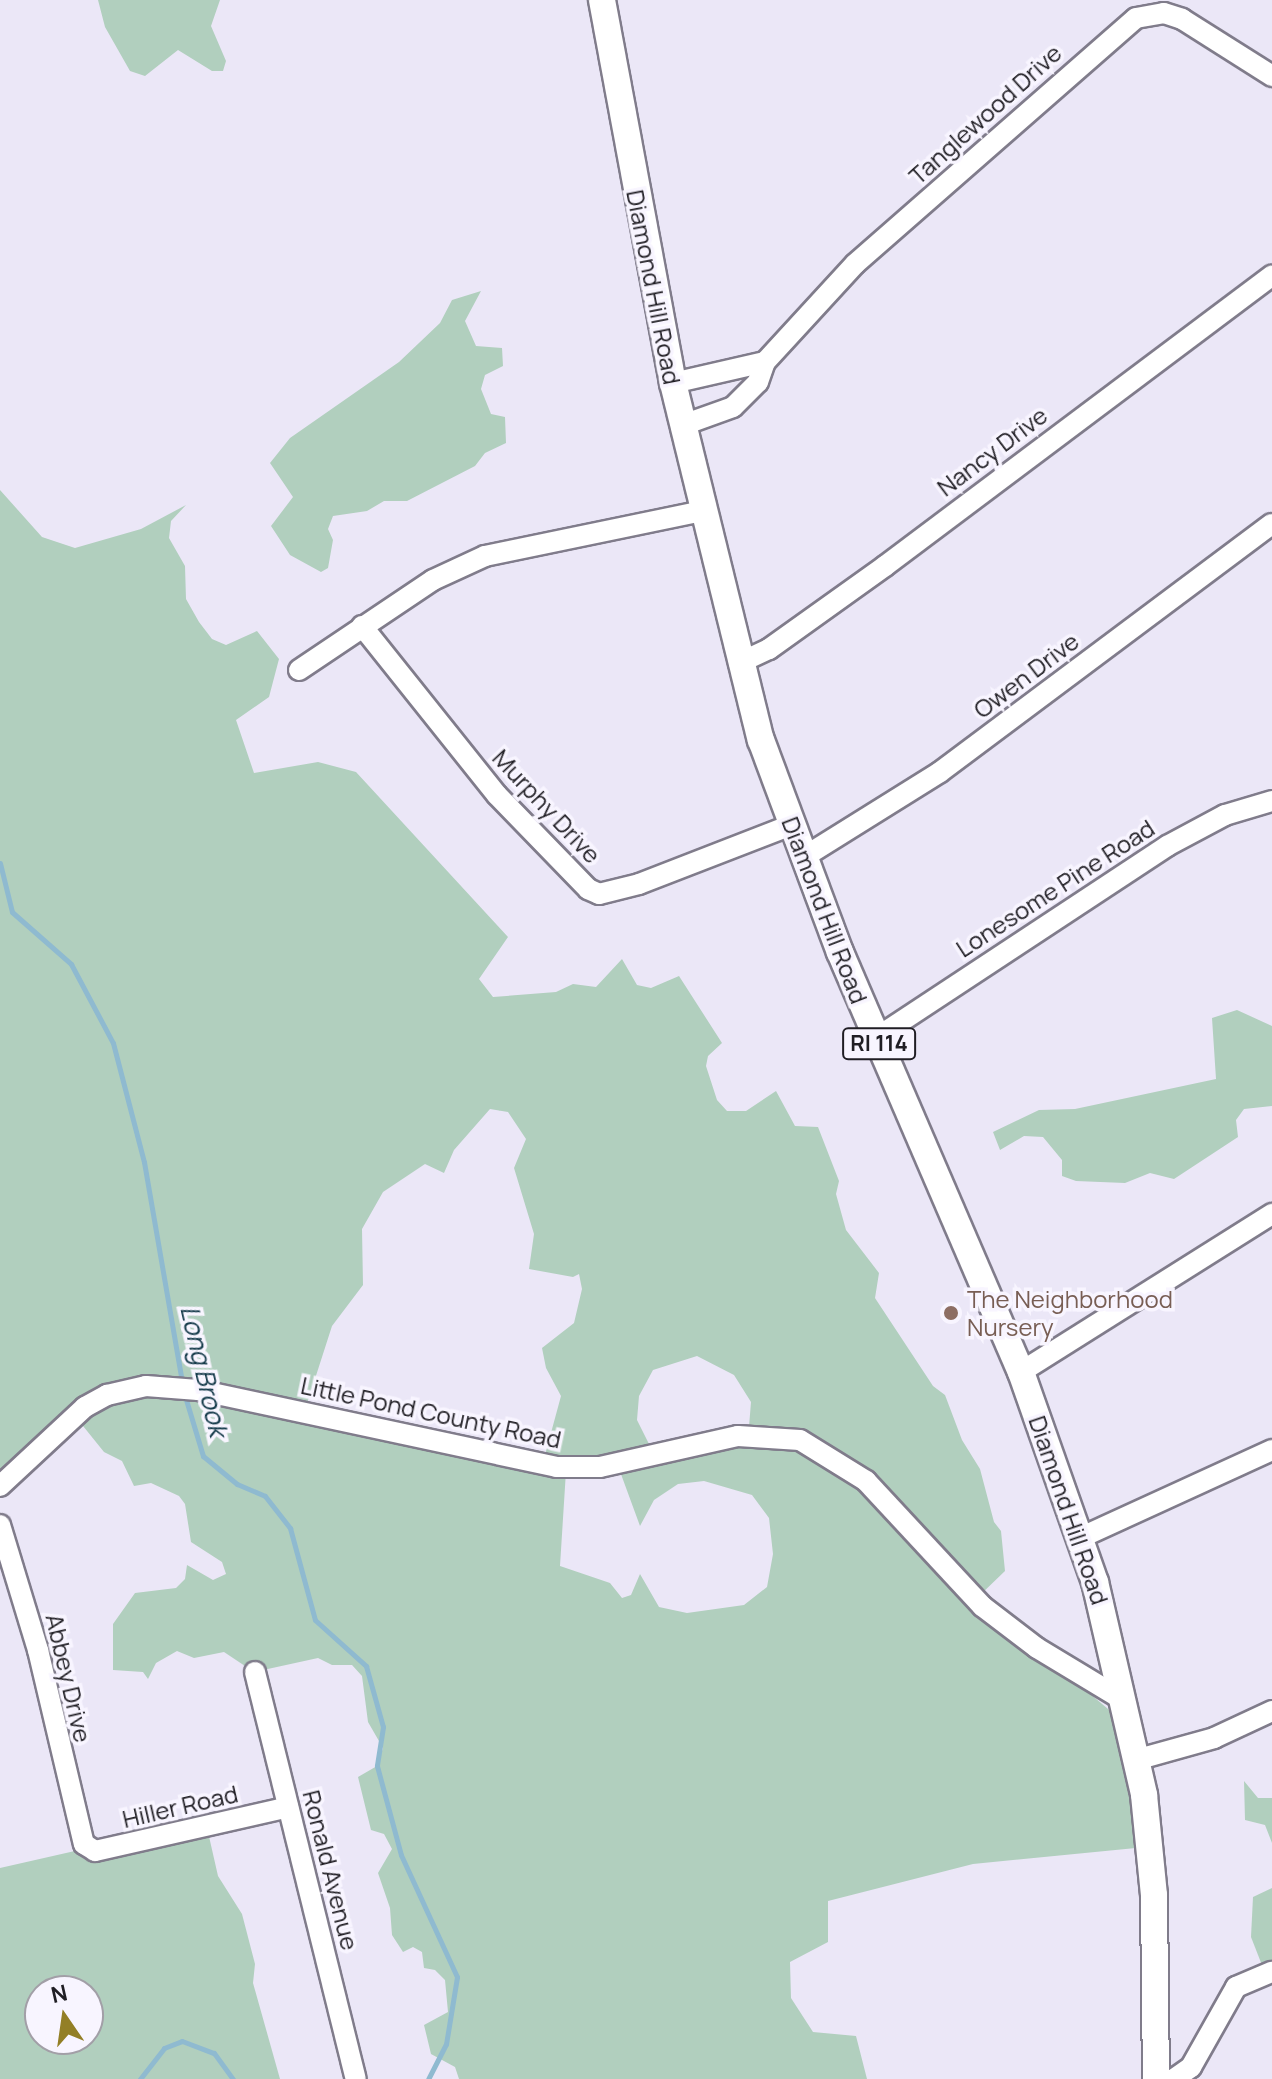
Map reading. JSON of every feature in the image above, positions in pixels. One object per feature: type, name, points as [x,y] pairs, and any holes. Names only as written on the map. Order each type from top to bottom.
[{"type":"main road","name":"Diamond Hill Road","points":[[602,0],[673,383],[739,663],[791,825],[876,1038],[1021,1372],[1082,1537],[1139,1759],[1154,1895],[1156,2079]]},
{"type":"street","name":"Tanglewood Drive","points":[[683,425],[733,407],[758,382],[765,362],[834,284],[1136,18],[1164,13],[1182,19],[1272,76]]},
{"type":"street","name":"Nancy Drive","points":[[739,663],[769,649],[885,566],[1272,275]]},
{"type":"street","points":[[673,383],[765,362]]},
{"type":"street","points":[[299,670],[433,580],[485,556],[702,511]]},
{"type":"street","name":"Owen Drive","points":[[804,857],[940,772],[1272,524]]},
{"type":"street","name":"Murphy Drive","points":[[362,626],[497,795],[588,889],[599,894],[639,884],[791,825]]},
{"type":"street","name":"Lonesome Pine Road","points":[[876,1038],[1177,840],[1225,815],[1272,801]]},
{"type":"street","points":[[1021,1372],[1272,1214]]},
{"type":"street","name":"Little Pond County Road","points":[[0,1486],[85,1407],[107,1395],[146,1386],[198,1390],[556,1467],[600,1467],[738,1436],[800,1440],[866,1481],[982,1606],[1037,1648],[1125,1701]]},
{"type":"street","points":[[1082,1537],[1272,1450]]},
{"type":"street","name":"Abbey Drive","points":[[0,1525],[38,1650],[84,1844]]},
{"type":"street","name":"Ronald Avenue","points":[[255,1672],[356,2079]]},
{"type":"street","points":[[1139,1759],[1214,1738],[1272,1711]]},
{"type":"street","name":"Hiller Road","points":[[84,1844],[103,1849],[288,1807]]},
{"type":"street","points":[[1174,2079],[1191,2067],[1236,1987],[1272,1972]]},
{"type":"green space","points":[[98,0],[220,0],[211,26],[226,61],[223,71],[212,71],[178,50],[145,76],[130,71],[105,27]]},
{"type":"green space","points":[[481,291],[465,321],[476,346],[502,348],[503,366],[485,375],[481,389],[491,414],[505,417],[506,443],[485,453],[475,466],[407,501],[384,501],[367,511],[333,516],[328,529],[333,540],[328,568],[321,572],[290,555],[271,526],[293,497],[270,463],[290,438],[399,362],[440,323],[452,300]]},
{"type":"green space","points":[[0,490],[42,537],[75,548],[141,529],[186,505],[171,521],[169,538],[185,566],[186,599],[199,622],[212,639],[226,645],[257,631],[279,659],[269,697],[236,720],[254,773],[318,762],[356,772],[508,937],[479,979],[493,997],[556,992],[573,984],[596,987],[622,959],[637,985],[651,988],[679,976],[722,1043],[708,1056],[706,1066],[717,1100],[727,1111],[746,1111],[776,1091],[795,1126],[818,1127],[839,1181],[836,1194],[846,1230],[879,1273],[875,1298],[933,1386],[945,1395],[962,1440],[980,1469],[994,1522],[1001,1531],[1005,1571],[977,1598],[1121,1720],[1146,1847],[973,1864],[828,1901],[828,1942],[790,1962],[791,1998],[813,2032],[856,2036],[867,2079],[459,2079],[455,2067],[431,2054],[424,2025],[448,2012],[445,1980],[435,1970],[424,1968],[422,1952],[413,1947],[403,1952],[392,1935],[390,1908],[378,1873],[392,1849],[384,1834],[371,1830],[358,1777],[377,1766],[383,1748],[368,1722],[362,1676],[352,1665],[332,1665],[318,1658],[254,1672],[224,1652],[194,1658],[177,1651],[156,1663],[148,1679],[143,1672],[113,1670],[113,1624],[135,1593],[176,1588],[185,1579],[187,1565],[213,1580],[226,1574],[222,1562],[191,1542],[185,1504],[179,1496],[151,1483],[134,1486],[122,1461],[104,1452],[79,1421],[0,1486]],"holes":[[[490,1109],[508,1112],[526,1139],[514,1168],[534,1234],[529,1269],[573,1277],[579,1274],[582,1289],[574,1323],[542,1348],[546,1368],[561,1396],[542,1466],[304,1413],[332,1326],[363,1285],[362,1229],[383,1192],[425,1164],[444,1173],[454,1150]],[[697,1356],[734,1375],[751,1402],[748,1439],[655,1456],[637,1420],[639,1396],[653,1370]],[[618,1466],[640,1526],[654,1500],[678,1484],[704,1481],[752,1495],[769,1518],[773,1554],[767,1587],[744,1605],[687,1613],[659,1607],[640,1574],[631,1595],[622,1598],[610,1583],[560,1566],[566,1471]]]},
{"type":"green space","points":[[1237,1010],[1272,1026],[1272,1106],[1244,1109],[1236,1120],[1238,1137],[1174,1179],[1150,1173],[1125,1183],[1076,1181],[1062,1176],[1062,1160],[1043,1137],[1024,1136],[1000,1150],[993,1132],[1039,1110],[1075,1109],[1216,1079],[1212,1018]]},
{"type":"green space","points":[[1244,1781],[1258,1798],[1272,1798],[1272,1843],[1265,1825],[1245,1820]]},
{"type":"green space","points":[[208,1832],[218,1876],[242,1914],[255,1964],[253,1983],[280,2079],[0,2079],[0,1868],[88,1848]]},
{"type":"green space","points":[[1272,1888],[1272,1978],[1267,1978],[1251,1937],[1253,1897]]},
{"type":"waterway","name":"Long Brook","points":[[0,863],[12,912],[71,964],[113,1043],[144,1162],[182,1383]]},
{"type":"waterway","name":"Long Brook","points":[[184,1393],[203,1456],[237,1484],[265,1496],[290,1528],[315,1620],[366,1666],[383,1727],[377,1766],[401,1855],[457,1977],[446,2044],[428,2079]]},
{"type":"waterway","name":"Long Brook","points":[[140,2079],[164,2048],[182,2041],[214,2053],[233,2079]]},
{"type":"place","name":"The Neighborhood Nursery","points":[[951,1313]]}]
